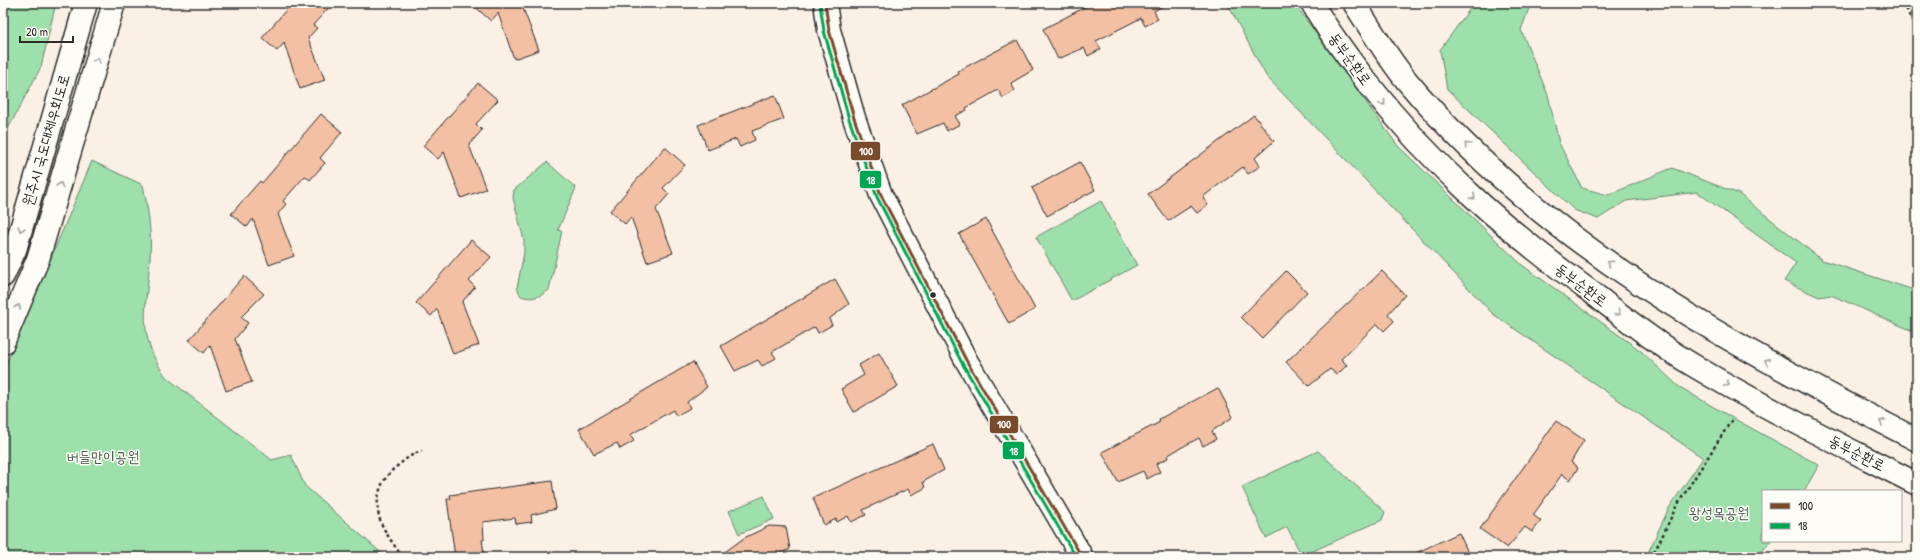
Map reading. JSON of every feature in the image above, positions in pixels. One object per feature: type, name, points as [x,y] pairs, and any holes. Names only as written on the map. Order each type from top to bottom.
[{"type":"main road","name":"원주시 국도대체우회도로","points":[[3,276],[15,250],[86,3]]},
{"type":"main road","points":[[3,343],[38,259],[114,3]]},
{"type":"main road","points":[[825,3],[829,30],[854,118],[881,195],[966,360],[1082,557]]},
{"type":"main road","name":"동부순환로","points":[[1312,3],[1348,58],[1417,143],[1514,234],[1629,321],[1690,363],[1747,396],[1917,484]]},
{"type":"main road","points":[[1354,3],[1406,80],[1440,118],[1519,194],[1570,234],[1638,284],[1714,331],[1801,380],[1917,440]]},
{"type":"path","points":[[1904,3],[1917,33]]},
{"type":"path","points":[[1650,557],[1660,543],[1676,507],[1733,418]]},
{"type":"path","points":[[402,557],[382,525],[377,501],[382,482],[392,470],[413,453],[422,451]]},
{"type":"green space","points":[[3,3],[56,3],[41,67],[3,138]]},
{"type":"green space","name":"왕성목공원","points":[[1227,3],[1294,3],[1398,146],[1522,265],[1641,351],[1678,386],[1729,416],[1819,465],[1805,490],[1762,490],[1762,542],[1771,542],[1755,557],[1646,557],[1669,508],[1703,458],[1493,314],[1266,76]]},
{"type":"green space","points":[[1474,3],[1531,3],[1521,30],[1548,95],[1559,143],[1582,188],[1608,195],[1672,168],[1739,194],[1822,260],[1917,291],[1917,333],[1831,295],[1819,297],[1784,281],[1796,263],[1697,192],[1626,201],[1598,219],[1574,210],[1447,89],[1440,50]]},
{"type":"green space","name":"버들만이공원","points":[[92,161],[143,185],[150,230],[150,258],[145,319],[150,347],[156,362],[166,377],[272,460],[291,455],[305,486],[386,557],[3,557],[3,371]]},
{"type":"green space","points":[[547,162],[576,188],[558,230],[562,231],[549,290],[539,296],[528,298],[521,296],[517,288],[524,252],[524,240],[513,198],[514,190]]},
{"type":"green space","points":[[1101,201],[1137,265],[1072,301],[1036,237]]},
{"type":"green space","points":[[1318,451],[1385,512],[1382,520],[1302,556],[1287,527],[1266,538],[1242,487]]},
{"type":"green space","points":[[764,496],[774,519],[739,534],[729,511]]},
{"type":"building","points":[[292,3],[333,3],[313,25],[317,28],[308,38],[325,80],[300,89],[284,43],[277,51],[262,38]]},
{"type":"building","points":[[471,3],[521,3],[539,50],[514,59],[498,13],[491,21]]},
{"type":"building","points":[[1093,3],[1168,3],[1154,11],[1158,19],[1145,26],[1141,18],[1096,41],[1101,49],[1088,56],[1084,48],[1058,59],[1043,29]]},
{"type":"building","points":[[1017,40],[1033,70],[1011,83],[1015,91],[1003,98],[998,90],[966,108],[967,110],[955,116],[960,124],[947,131],[943,123],[917,134],[902,105],[959,74],[958,71]]},
{"type":"building","points":[[478,83],[498,100],[476,124],[482,130],[469,145],[486,189],[461,198],[444,152],[438,159],[423,146]]},
{"type":"building","points":[[775,95],[784,119],[752,131],[755,140],[740,147],[736,139],[708,150],[698,125]]},
{"type":"building","points":[[321,114],[342,132],[320,158],[325,163],[310,180],[305,176],[283,201],[286,204],[278,214],[294,256],[269,265],[253,219],[247,227],[231,214],[260,181],[262,183]]},
{"type":"building","points":[[1254,115],[1274,141],[1255,158],[1260,166],[1248,174],[1243,167],[1213,189],[1203,197],[1208,205],[1197,213],[1191,206],[1168,221],[1148,194]]},
{"type":"building","points":[[665,147],[685,165],[663,188],[669,194],[656,209],[673,253],[647,262],[631,217],[625,224],[610,211]]},
{"type":"building","points":[[1080,162],[1095,190],[1047,216],[1032,188]]},
{"type":"building","points":[[986,219],[1035,309],[1009,324],[959,234]]},
{"type":"building","points":[[471,240],[491,257],[469,281],[475,287],[462,302],[479,345],[453,354],[437,309],[431,316],[416,303]]},
{"type":"building","points":[[1286,271],[1307,292],[1262,338],[1241,317]]},
{"type":"building","points":[[1382,271],[1405,295],[1388,314],[1394,321],[1384,331],[1377,324],[1341,359],[1347,365],[1337,375],[1330,369],[1309,386],[1286,362]]},
{"type":"building","points":[[244,276],[264,294],[241,317],[248,323],[235,339],[252,382],[226,391],[210,345],[204,353],[189,340]]},
{"type":"building","points":[[835,279],[849,304],[829,319],[832,325],[818,333],[815,327],[772,352],[776,358],[762,366],[758,360],[735,371],[721,346]]},
{"type":"building","points":[[879,353],[898,386],[854,412],[841,389],[864,375],[859,365]]},
{"type":"building","points":[[693,362],[707,387],[687,402],[690,408],[676,416],[673,410],[630,435],[634,441],[620,449],[617,443],[594,454],[579,429]]},
{"type":"building","points":[[1218,388],[1233,417],[1212,431],[1216,439],[1203,446],[1199,438],[1175,451],[1167,456],[1168,458],[1156,464],[1160,472],[1147,479],[1143,471],[1118,482],[1102,452],[1160,422],[1159,419]]},
{"type":"building","points":[[1556,421],[1584,440],[1571,462],[1578,468],[1570,480],[1562,474],[1533,515],[1541,521],[1532,532],[1525,527],[1507,548],[1480,529]]},
{"type":"building","points":[[933,444],[944,470],[923,482],[925,488],[911,495],[908,489],[886,499],[863,510],[866,515],[851,522],[848,516],[837,522],[836,519],[824,525],[813,498]]},
{"type":"building","points":[[552,481],[556,509],[531,515],[532,522],[516,524],[515,518],[483,522],[484,540],[482,540],[484,553],[455,557],[447,499],[451,499],[450,495]]},
{"type":"building","points":[[769,526],[786,527],[790,549],[772,557],[718,557],[744,538]]},
{"type":"building","points":[[1459,533],[1470,557],[1407,557]]},
{"type":"transit line","name":"100","points":[[825,3],[829,30],[854,118],[881,195],[966,360],[1082,557]]},
{"type":"transit line","name":"18","points":[[820,4],[824,31],[849,119],[877,197],[962,363],[1076,557]]}]
